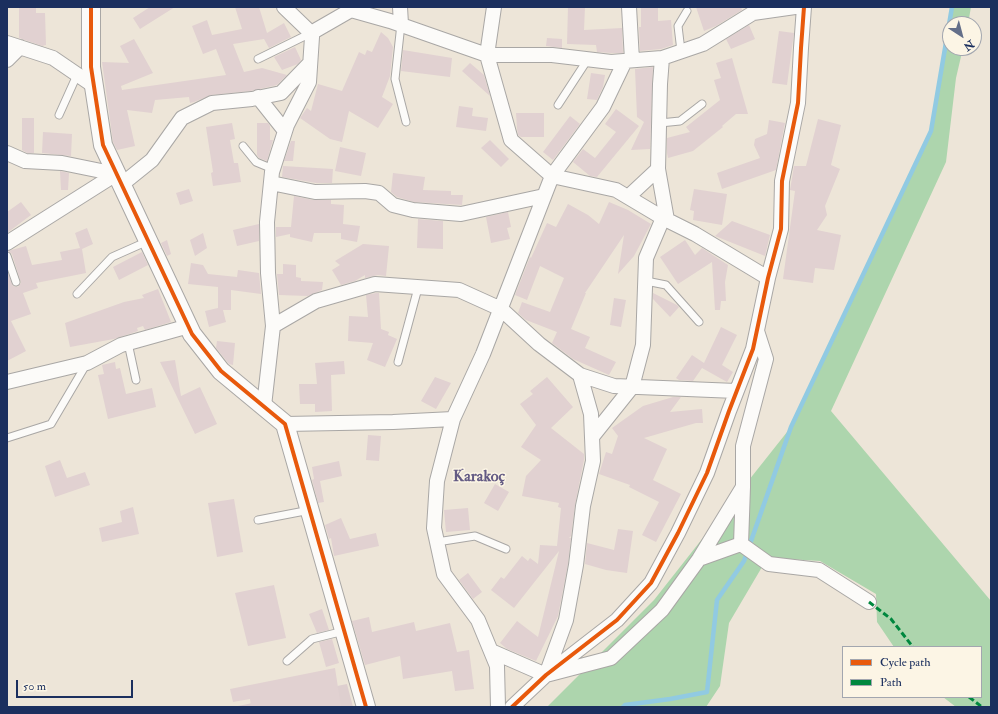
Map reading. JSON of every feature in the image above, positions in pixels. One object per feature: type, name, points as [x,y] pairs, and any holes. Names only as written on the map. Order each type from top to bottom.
[{"type":"street","points":[[91,7],[91,67],[103,145],[118,180],[192,334],[221,371],[285,424],[366,707]]},
{"type":"street","points":[[264,406],[273,326],[268,273],[267,222],[272,176],[285,131],[308,82],[312,37],[311,33],[284,7]]},
{"type":"street","points":[[400,7],[401,24]]},
{"type":"street","points":[[494,7],[487,55],[511,140],[552,176],[616,190],[665,219],[695,234],[768,278]]},
{"type":"street","points":[[498,707],[497,666],[491,651],[478,620],[444,574],[434,528],[437,481],[453,419],[483,354],[552,176],[603,106],[628,60],[629,7]]},
{"type":"street","points":[[311,33],[338,12],[351,10],[401,24],[487,55],[552,55],[611,62],[662,58],[703,44],[753,12],[795,7]]},
{"type":"street","points":[[512,707],[546,675],[618,620],[651,583],[708,473],[736,391],[753,349],[768,278],[781,229],[782,182],[798,103],[804,7]]},
{"type":"street","points":[[7,60],[13,45],[53,58],[94,86]]},
{"type":"street","points":[[592,437],[632,387],[643,345],[646,258],[665,219],[658,169],[662,58]]},
{"type":"street","points":[[7,243],[152,160],[182,118],[212,102],[258,98],[281,93],[310,63]]},
{"type":"street","points":[[258,98],[285,131]]},
{"type":"street","points":[[7,152],[25,161],[62,163],[118,180]]},
{"type":"street","points":[[628,197],[658,169]]},
{"type":"street","points":[[272,176],[315,192],[365,191],[379,193],[393,205],[413,210],[461,214],[544,196]]},
{"type":"street","points":[[273,326],[316,301],[374,284],[459,290],[501,309],[539,344],[580,375],[614,386],[736,391]]},
{"type":"street","points":[[7,382],[87,363],[121,345],[189,326]]},
{"type":"street","points":[[741,544],[744,487],[743,446],[766,358],[757,331]]},
{"type":"street","points":[[546,675],[566,620],[576,565],[583,506],[593,460],[591,414],[580,375]]},
{"type":"street","points":[[285,424],[393,422],[453,419]]},
{"type":"street","points":[[491,651],[546,675],[611,658],[662,610],[699,558],[744,487]]},
{"type":"street","points":[[699,558],[741,544]]},
{"type":"street","points":[[741,544],[768,564],[819,570],[870,602]]},
{"type":"lane","points":[[681,51],[678,26],[687,11]]},
{"type":"lane","points":[[401,24],[395,79],[406,122]]},
{"type":"lane","points":[[258,59],[311,33]]},
{"type":"lane","points":[[558,105],[588,59]]},
{"type":"lane","points":[[59,115],[77,75]]},
{"type":"lane","points":[[660,123],[680,121],[702,104]]},
{"type":"lane","points":[[243,146],[256,162],[272,176]]},
{"type":"lane","points":[[77,294],[112,257],[148,241]]},
{"type":"lane","points":[[7,256],[16,282]]},
{"type":"lane","points":[[646,281],[666,285],[699,322]]},
{"type":"lane","points":[[398,362],[418,288]]},
{"type":"lane","points":[[128,343],[136,380]]},
{"type":"lane","points":[[7,438],[51,424],[87,363]]},
{"type":"lane","points":[[258,520],[310,510]]},
{"type":"lane","points":[[437,542],[475,536],[506,549]]},
{"type":"lane","points":[[286,660],[312,639],[344,631]]},
{"type":"shaded area","points":[[347,684],[353,707],[233,707]]},
{"type":"green space","points":[[952,7],[971,7],[969,16],[950,16]]},
{"type":"green space","points":[[944,56],[961,56],[956,78],[946,162],[831,411],[991,601],[991,707],[956,707],[944,698],[982,698],[982,646],[893,646],[877,622],[876,594],[820,561],[771,558],[748,539],[749,480],[791,427],[931,131]]},
{"type":"green space","points":[[743,487],[741,544],[762,567],[729,623],[720,686],[706,707],[547,707],[654,600]]},
{"type":"building","points":[[19,7],[36,7],[36,13],[45,13],[46,45],[42,46],[19,38]]},
{"type":"building","points":[[150,7],[175,7],[140,29],[133,18]]},
{"type":"building","points":[[235,7],[259,7],[267,33],[284,23],[291,37],[269,48],[264,39],[233,44],[244,72],[262,68],[287,75],[277,85],[251,91],[211,95],[190,103],[189,97],[155,100],[152,113],[127,110],[135,146],[117,150],[113,142],[102,62],[129,63],[120,46],[134,39],[153,73],[121,86],[122,90],[226,75],[216,49],[203,54],[192,26],[207,20],[212,35],[242,29]]},
{"type":"building","points":[[568,7],[585,7],[584,30],[622,28],[623,53],[597,52],[596,45],[567,44]]},
{"type":"building","points":[[696,7],[741,7],[742,10],[716,26],[704,31]]},
{"type":"building","points":[[641,8],[658,8],[658,21],[671,20],[673,45],[661,49],[640,51],[639,27],[641,27]]},
{"type":"building","points":[[749,25],[755,39],[731,49],[726,39]]},
{"type":"building","points":[[779,31],[794,33],[787,85],[772,83]]},
{"type":"building","points":[[381,32],[388,38],[393,47],[390,76],[382,97],[393,104],[378,128],[349,111],[342,142],[330,139],[300,118],[307,108],[311,111],[318,84],[342,91],[359,52],[365,55],[367,50],[372,52]]},
{"type":"building","points":[[547,38],[562,39],[562,48],[546,46]]},
{"type":"building","points":[[295,47],[301,60],[298,64],[282,70],[274,57]]},
{"type":"building","points":[[403,50],[452,58],[450,77],[401,71]]},
{"type":"building","points":[[732,58],[748,114],[736,114],[722,126],[723,127],[693,151],[668,158],[667,138],[690,132],[686,127],[720,100],[714,80],[721,78],[716,63]]},
{"type":"building","points":[[470,63],[484,75],[490,96],[462,71]]},
{"type":"building","points":[[653,67],[650,149],[631,150],[644,122],[637,117],[635,69]]},
{"type":"building","points":[[591,73],[605,75],[603,87],[597,100],[587,99]]},
{"type":"building","points":[[459,106],[473,108],[472,116],[488,118],[486,131],[456,127]]},
{"type":"building","points":[[616,109],[639,126],[597,177],[590,176],[573,162],[583,149],[595,158],[616,132],[605,124]]},
{"type":"building","points":[[516,113],[544,113],[544,137],[521,137],[518,135]]},
{"type":"building","points":[[570,116],[580,124],[553,160],[543,152]]},
{"type":"building","points":[[22,118],[34,118],[34,153],[27,153],[22,150]]},
{"type":"building","points":[[818,119],[841,125],[831,165],[840,169],[825,206],[827,215],[817,230],[841,235],[834,270],[815,268],[813,283],[783,279],[795,191],[790,190],[794,166],[806,166]]},
{"type":"building","points":[[769,120],[785,123],[776,170],[722,189],[717,173],[760,158],[754,145],[755,139],[767,134]]},
{"type":"building","points":[[232,123],[235,139],[230,140],[234,163],[238,163],[241,182],[213,186],[211,173],[213,172],[206,127]]},
{"type":"building","points":[[257,123],[268,123],[270,126],[270,140],[273,140],[267,161],[259,158],[257,155]]},
{"type":"building","points":[[43,132],[72,134],[71,156],[42,153]]},
{"type":"building","points":[[490,140],[509,159],[501,167],[481,148]]},
{"type":"building","points":[[291,141],[295,141],[293,161],[284,161]]},
{"type":"building","points":[[340,147],[366,153],[361,176],[335,171]]},
{"type":"building","points":[[283,166],[333,169],[332,183],[316,183],[282,177]]},
{"type":"building","points":[[60,171],[69,173],[68,190],[61,190]]},
{"type":"building","points":[[393,173],[425,177],[423,190],[451,191],[451,195],[463,195],[462,205],[414,202],[397,197],[391,192]]},
{"type":"building","points":[[189,189],[193,201],[180,205],[176,193]]},
{"type":"building","points":[[694,189],[727,194],[722,225],[693,220],[694,211],[690,210]]},
{"type":"building","points":[[294,196],[313,200],[331,200],[331,204],[344,205],[343,224],[360,226],[357,242],[341,239],[341,233],[314,233],[312,242],[290,237],[290,234],[276,237],[276,227],[291,227]]},
{"type":"building","points":[[21,202],[31,215],[7,233],[7,212]]},
{"type":"building","points":[[609,202],[628,210],[651,224],[634,256],[618,274],[624,235],[585,293],[571,329],[590,337],[585,348],[616,362],[609,375],[573,359],[552,343],[557,332],[526,320],[518,313],[522,302],[550,312],[564,278],[540,266],[527,300],[515,295],[530,257],[531,258],[547,223],[556,227],[568,204],[588,215],[599,224]]},
{"type":"building","points":[[508,212],[511,227],[507,228],[510,239],[491,243],[486,217]]},
{"type":"building","points":[[418,219],[443,221],[443,249],[417,248]]},
{"type":"building","points":[[732,221],[770,235],[765,256],[715,236]]},
{"type":"building","points":[[259,224],[259,241],[237,246],[233,230]]},
{"type":"building","points":[[87,228],[93,244],[82,249],[86,273],[36,283],[38,288],[23,293],[31,314],[11,321],[26,351],[7,361],[7,271],[13,286],[18,287],[21,283],[12,254],[8,251],[26,246],[32,265],[62,260],[60,252],[80,248],[75,233]]},
{"type":"building","points":[[203,233],[207,248],[195,256],[190,240]]},
{"type":"building","points":[[167,240],[171,254],[167,256],[161,243]]},
{"type":"building","points":[[685,240],[695,255],[702,248],[728,265],[725,282],[726,301],[721,301],[720,310],[715,310],[712,262],[678,284],[660,257]]},
{"type":"building","points":[[363,244],[389,246],[386,276],[378,275],[365,278],[365,275],[355,281],[341,285],[332,270],[340,265],[335,261]]},
{"type":"building","points":[[142,252],[148,265],[119,280],[113,267]]},
{"type":"building","points":[[191,263],[203,265],[208,274],[237,277],[238,270],[259,273],[261,294],[231,290],[231,310],[223,310],[226,322],[209,327],[205,311],[218,308],[218,287],[188,284]]},
{"type":"building","points":[[283,264],[296,265],[296,277],[301,278],[301,281],[323,282],[322,290],[308,296],[279,295],[277,274],[283,274]]},
{"type":"building","points":[[158,289],[171,322],[145,330],[143,326],[137,328],[138,331],[114,339],[70,347],[65,323],[124,302],[144,298],[142,295]]},
{"type":"building","points":[[379,293],[381,329],[389,332],[388,335],[397,339],[385,367],[367,360],[373,343],[348,341],[349,316],[368,317],[366,295]]},
{"type":"building","points":[[653,293],[679,307],[670,317],[653,299]]},
{"type":"building","points":[[614,298],[626,300],[621,327],[610,325]]},
{"type":"building","points":[[721,327],[737,335],[722,365],[733,372],[727,382],[702,368],[693,381],[679,380],[676,378],[692,355],[704,363]]},
{"type":"building","points":[[217,341],[235,343],[233,365],[229,364],[216,348]]},
{"type":"building","points":[[175,360],[181,396],[200,387],[217,424],[195,434],[160,362]]},
{"type":"building","points":[[344,361],[345,374],[331,375],[332,411],[315,412],[315,404],[300,404],[299,384],[317,384],[315,363]]},
{"type":"building","points":[[115,362],[116,369],[120,368],[126,394],[152,388],[156,407],[108,419],[98,375],[104,374],[102,365]]},
{"type":"building","points":[[435,377],[451,383],[436,409],[421,401]]},
{"type":"building","points":[[547,377],[573,407],[551,428],[584,454],[584,460],[575,505],[571,536],[569,538],[571,538],[568,564],[558,616],[536,661],[507,649],[500,643],[517,621],[538,637],[559,551],[514,608],[491,590],[501,577],[504,579],[522,556],[528,561],[530,558],[538,564],[540,545],[557,546],[561,508],[558,507],[559,503],[522,496],[526,476],[541,460],[521,447],[536,425],[520,404],[533,394],[530,391]]},
{"type":"building","points":[[673,397],[681,397],[670,412],[702,409],[703,423],[696,423],[644,438],[667,449],[653,480],[681,494],[656,542],[642,535],[659,502],[629,487],[630,485],[599,474],[606,452],[612,454],[618,436],[612,428],[643,406]]},
{"type":"building","points":[[368,435],[381,436],[379,461],[366,460]]},
{"type":"building","points":[[60,460],[67,478],[85,472],[90,485],[55,497],[45,466]]},
{"type":"building","points":[[339,461],[342,476],[320,481],[324,502],[318,503],[312,480],[314,479],[312,467]]},
{"type":"building","points":[[495,484],[509,492],[498,511],[484,503]]},
{"type":"building","points":[[234,499],[243,552],[217,557],[208,503]]},
{"type":"building","points":[[133,507],[139,534],[102,542],[99,528],[122,522],[120,511]]},
{"type":"building","points":[[468,508],[470,530],[446,532],[444,510]]},
{"type":"building","points":[[341,518],[350,539],[376,533],[379,546],[334,556],[331,538],[329,539],[325,525]]},
{"type":"building","points":[[618,529],[633,531],[627,573],[606,570],[585,564],[587,543],[614,550]]},
{"type":"building","points":[[468,573],[482,592],[473,599],[459,580]]},
{"type":"building","points":[[274,585],[286,638],[248,646],[235,593]]},
{"type":"building","points":[[322,609],[329,630],[317,633],[309,614]]},
{"type":"building","points":[[369,617],[372,632],[414,622],[416,631],[450,623],[457,652],[469,650],[474,689],[455,691],[452,671],[403,679],[400,656],[365,665],[352,621]]},
{"type":"building","points":[[332,639],[339,663],[326,667],[319,642]]},
{"type":"building","points":[[335,668],[341,707],[251,707],[250,699],[233,702],[230,689]]},
{"type":"waterway","points":[[623,707],[625,705],[707,692],[717,600],[744,561],[791,427],[931,131],[952,7]]},
{"type":"marked path","points":[[869,602],[891,619],[912,646]]},
{"type":"marked path","points":[[970,698],[982,707]]},
{"type":"cycle path","points":[[91,7],[91,67],[103,145],[192,334],[221,371],[285,424],[366,707]]},
{"type":"cycle path","points":[[512,707],[546,675],[617,620],[651,583],[678,533],[707,473],[753,349],[768,278],[781,229],[782,181],[798,103],[804,7]]},
{"type":"district","name":"Karakoç","points":[[479,478]]}]
